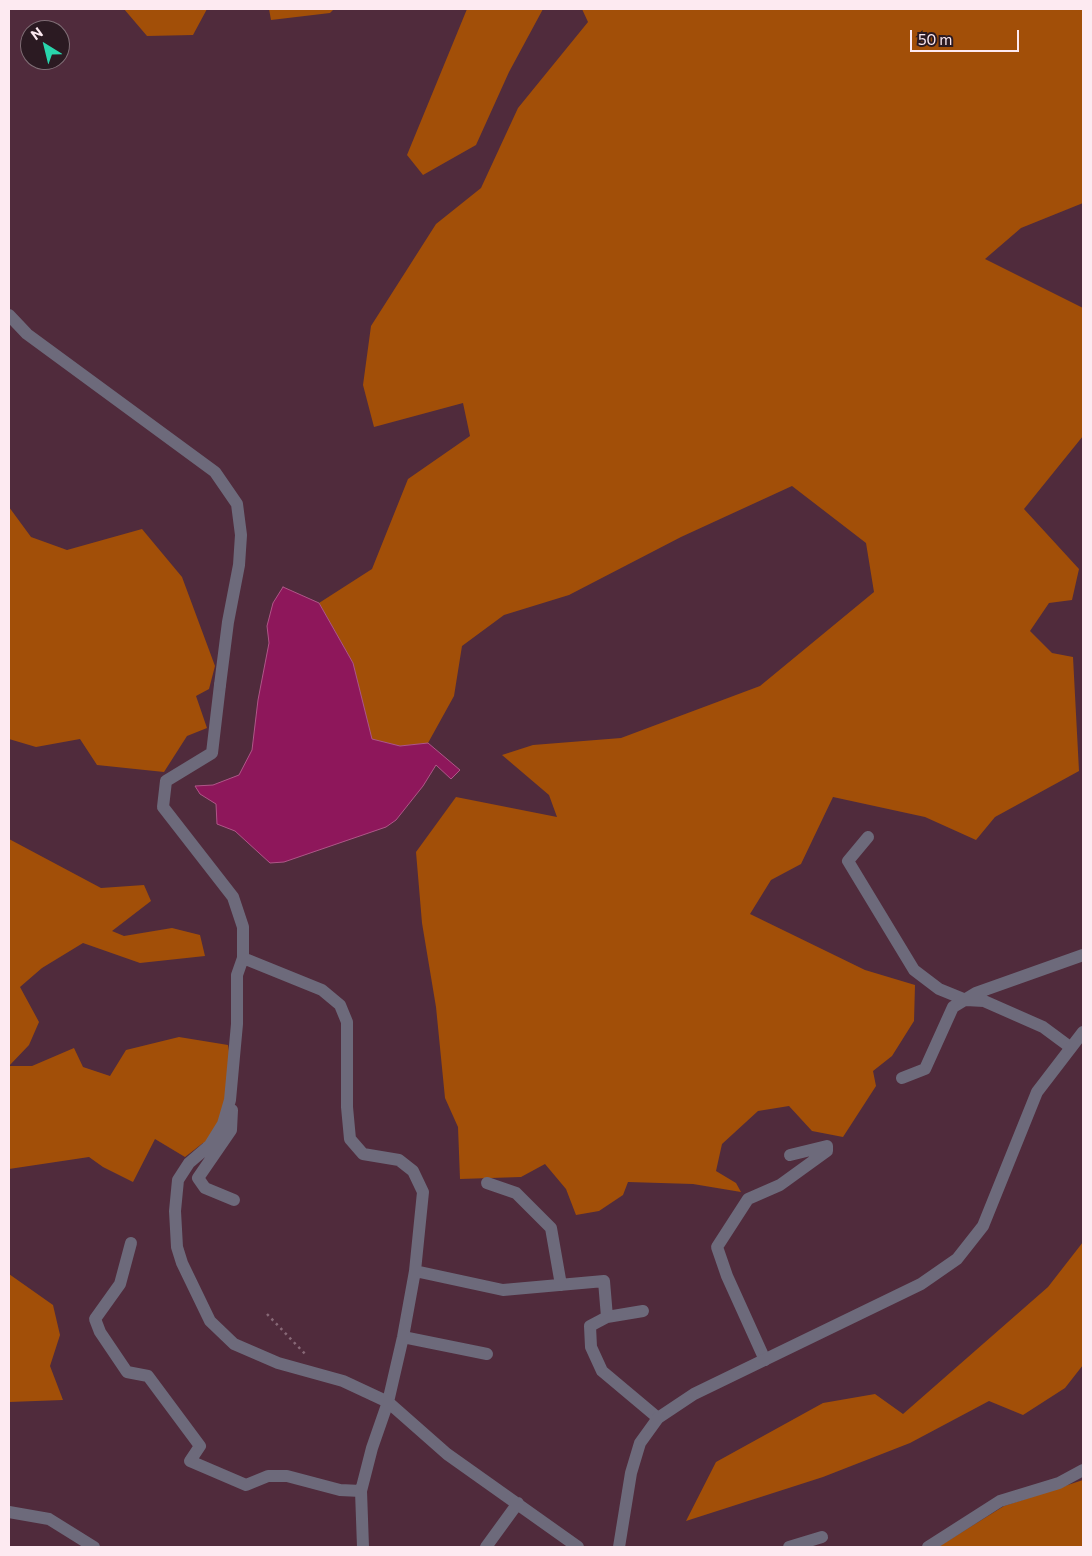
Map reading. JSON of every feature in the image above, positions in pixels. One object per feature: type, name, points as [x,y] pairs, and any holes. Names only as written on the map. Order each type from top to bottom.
[{"type":"street","points":[[9,315],[27,334],[215,472],[237,504],[241,535],[239,565],[228,622],[212,753],[166,781],[163,807],[233,897],[243,927],[243,958],[237,975],[237,1024],[230,1100],[231,1130],[198,1178],[205,1188],[234,1200]]},
{"type":"street","points":[[868,837],[848,861],[914,970],[939,989],[966,1000],[984,1002],[1043,1027],[1070,1047]]},
{"type":"street","points":[[902,1078],[925,1069],[953,1008],[976,993],[1083,955]]},
{"type":"street","points":[[243,958],[322,990],[340,1005],[347,1022],[347,1107],[350,1139],[363,1154],[399,1160],[413,1171],[423,1192],[415,1271],[403,1337],[388,1402],[372,1448],[362,1491],[363,1547]]},
{"type":"street","points":[[619,1547],[631,1474],[640,1443],[658,1418],[694,1394],[920,1284],[957,1259],[983,1226],[1036,1092],[1083,1032]]},
{"type":"street","points":[[230,1100],[223,1124],[210,1145],[189,1164],[178,1180],[175,1211],[180,1255],[210,1320],[234,1344],[278,1363],[343,1380],[388,1402],[447,1454],[578,1547]]},
{"type":"street","points":[[765,1360],[716,1247],[748,1199],[780,1185],[827,1151],[827,1146],[790,1155]]},
{"type":"street","points":[[488,1183],[516,1193],[551,1228],[561,1285]]},
{"type":"street","points":[[131,1243],[120,1284],[95,1319],[100,1332],[126,1372],[148,1376],[200,1446],[190,1462],[246,1484],[268,1476],[286,1476],[340,1490],[362,1491]]},
{"type":"street","points":[[415,1271],[503,1290],[604,1281],[607,1317]]},
{"type":"street","points":[[643,1311],[607,1317],[590,1326],[592,1347],[602,1371],[658,1418]]},
{"type":"street","points":[[403,1337],[487,1354]]},
{"type":"street","points":[[928,1547],[1000,1500],[1059,1483],[1083,1470]]},
{"type":"street","points":[[486,1547],[518,1503]]},
{"type":"street","points":[[9,1512],[48,1519],[94,1547]]},
{"type":"street","points":[[789,1547],[822,1537]]},
{"type":"path","points":[[267,1314],[311,1360]]},
{"type":"shaded area","points":[[124,9],[207,9],[193,35],[147,36]]},
{"type":"shaded area","points":[[269,9],[334,9],[330,13],[271,20]]},
{"type":"shaded area","points":[[467,9],[543,9],[509,72],[476,145],[423,175],[407,155]]},
{"type":"shaded area","points":[[582,9],[1083,9],[1083,203],[1021,228],[985,259],[1083,308],[1083,436],[1024,509],[1079,569],[1072,600],[1049,603],[1030,631],[1052,653],[1073,657],[1079,771],[995,817],[976,840],[925,817],[833,797],[801,864],[771,880],[750,914],[865,970],[915,985],[914,1021],[892,1056],[873,1071],[876,1086],[843,1137],[812,1131],[789,1106],[758,1111],[722,1144],[716,1171],[736,1183],[741,1192],[693,1184],[628,1182],[623,1195],[599,1211],[576,1215],[566,1189],[545,1164],[521,1177],[460,1179],[458,1127],[445,1098],[436,1007],[422,923],[416,852],[456,797],[557,817],[549,795],[502,755],[533,745],[621,738],[760,686],[874,592],[866,543],[792,486],[681,537],[569,595],[504,615],[462,646],[454,696],[428,743],[400,746],[372,739],[353,663],[319,603],[372,569],[408,479],[470,436],[463,403],[374,427],[363,385],[371,326],[436,224],[481,188],[518,108],[588,22]]},
{"type":"shaded area","points":[[9,507],[31,537],[67,550],[142,529],[182,577],[215,666],[209,689],[196,696],[207,728],[187,736],[164,772],[97,765],[80,739],[36,747],[9,739]]},
{"type":"shaded area","points":[[283,587],[319,603],[353,663],[372,739],[400,746],[428,743],[460,770],[451,779],[436,765],[423,786],[396,820],[386,827],[284,862],[270,863],[235,831],[217,824],[216,804],[200,794],[195,786],[213,785],[239,775],[252,750],[258,700],[269,643],[267,626],[273,603]]},
{"type":"shaded area","points":[[9,839],[101,888],[144,885],[151,901],[112,931],[124,936],[172,928],[200,935],[205,956],[140,963],[83,943],[42,968],[20,987],[39,1022],[29,1045],[9,1066]]},
{"type":"shaded area","points":[[179,1037],[228,1045],[235,1089],[215,1148],[203,1143],[185,1157],[155,1139],[133,1182],[103,1167],[89,1157],[9,1169],[9,1066],[32,1066],[74,1048],[83,1067],[110,1076],[126,1050]]},
{"type":"shaded area","points":[[1083,1242],[1083,1365],[1065,1388],[1023,1415],[989,1401],[910,1443],[823,1477],[686,1521],[716,1462],[823,1403],[875,1394],[903,1414],[1048,1287]]},
{"type":"shaded area","points":[[9,1274],[53,1305],[60,1335],[50,1366],[63,1400],[9,1402]]},
{"type":"shaded area","points":[[1083,1480],[1083,1547],[938,1547],[1004,1506]]}]
